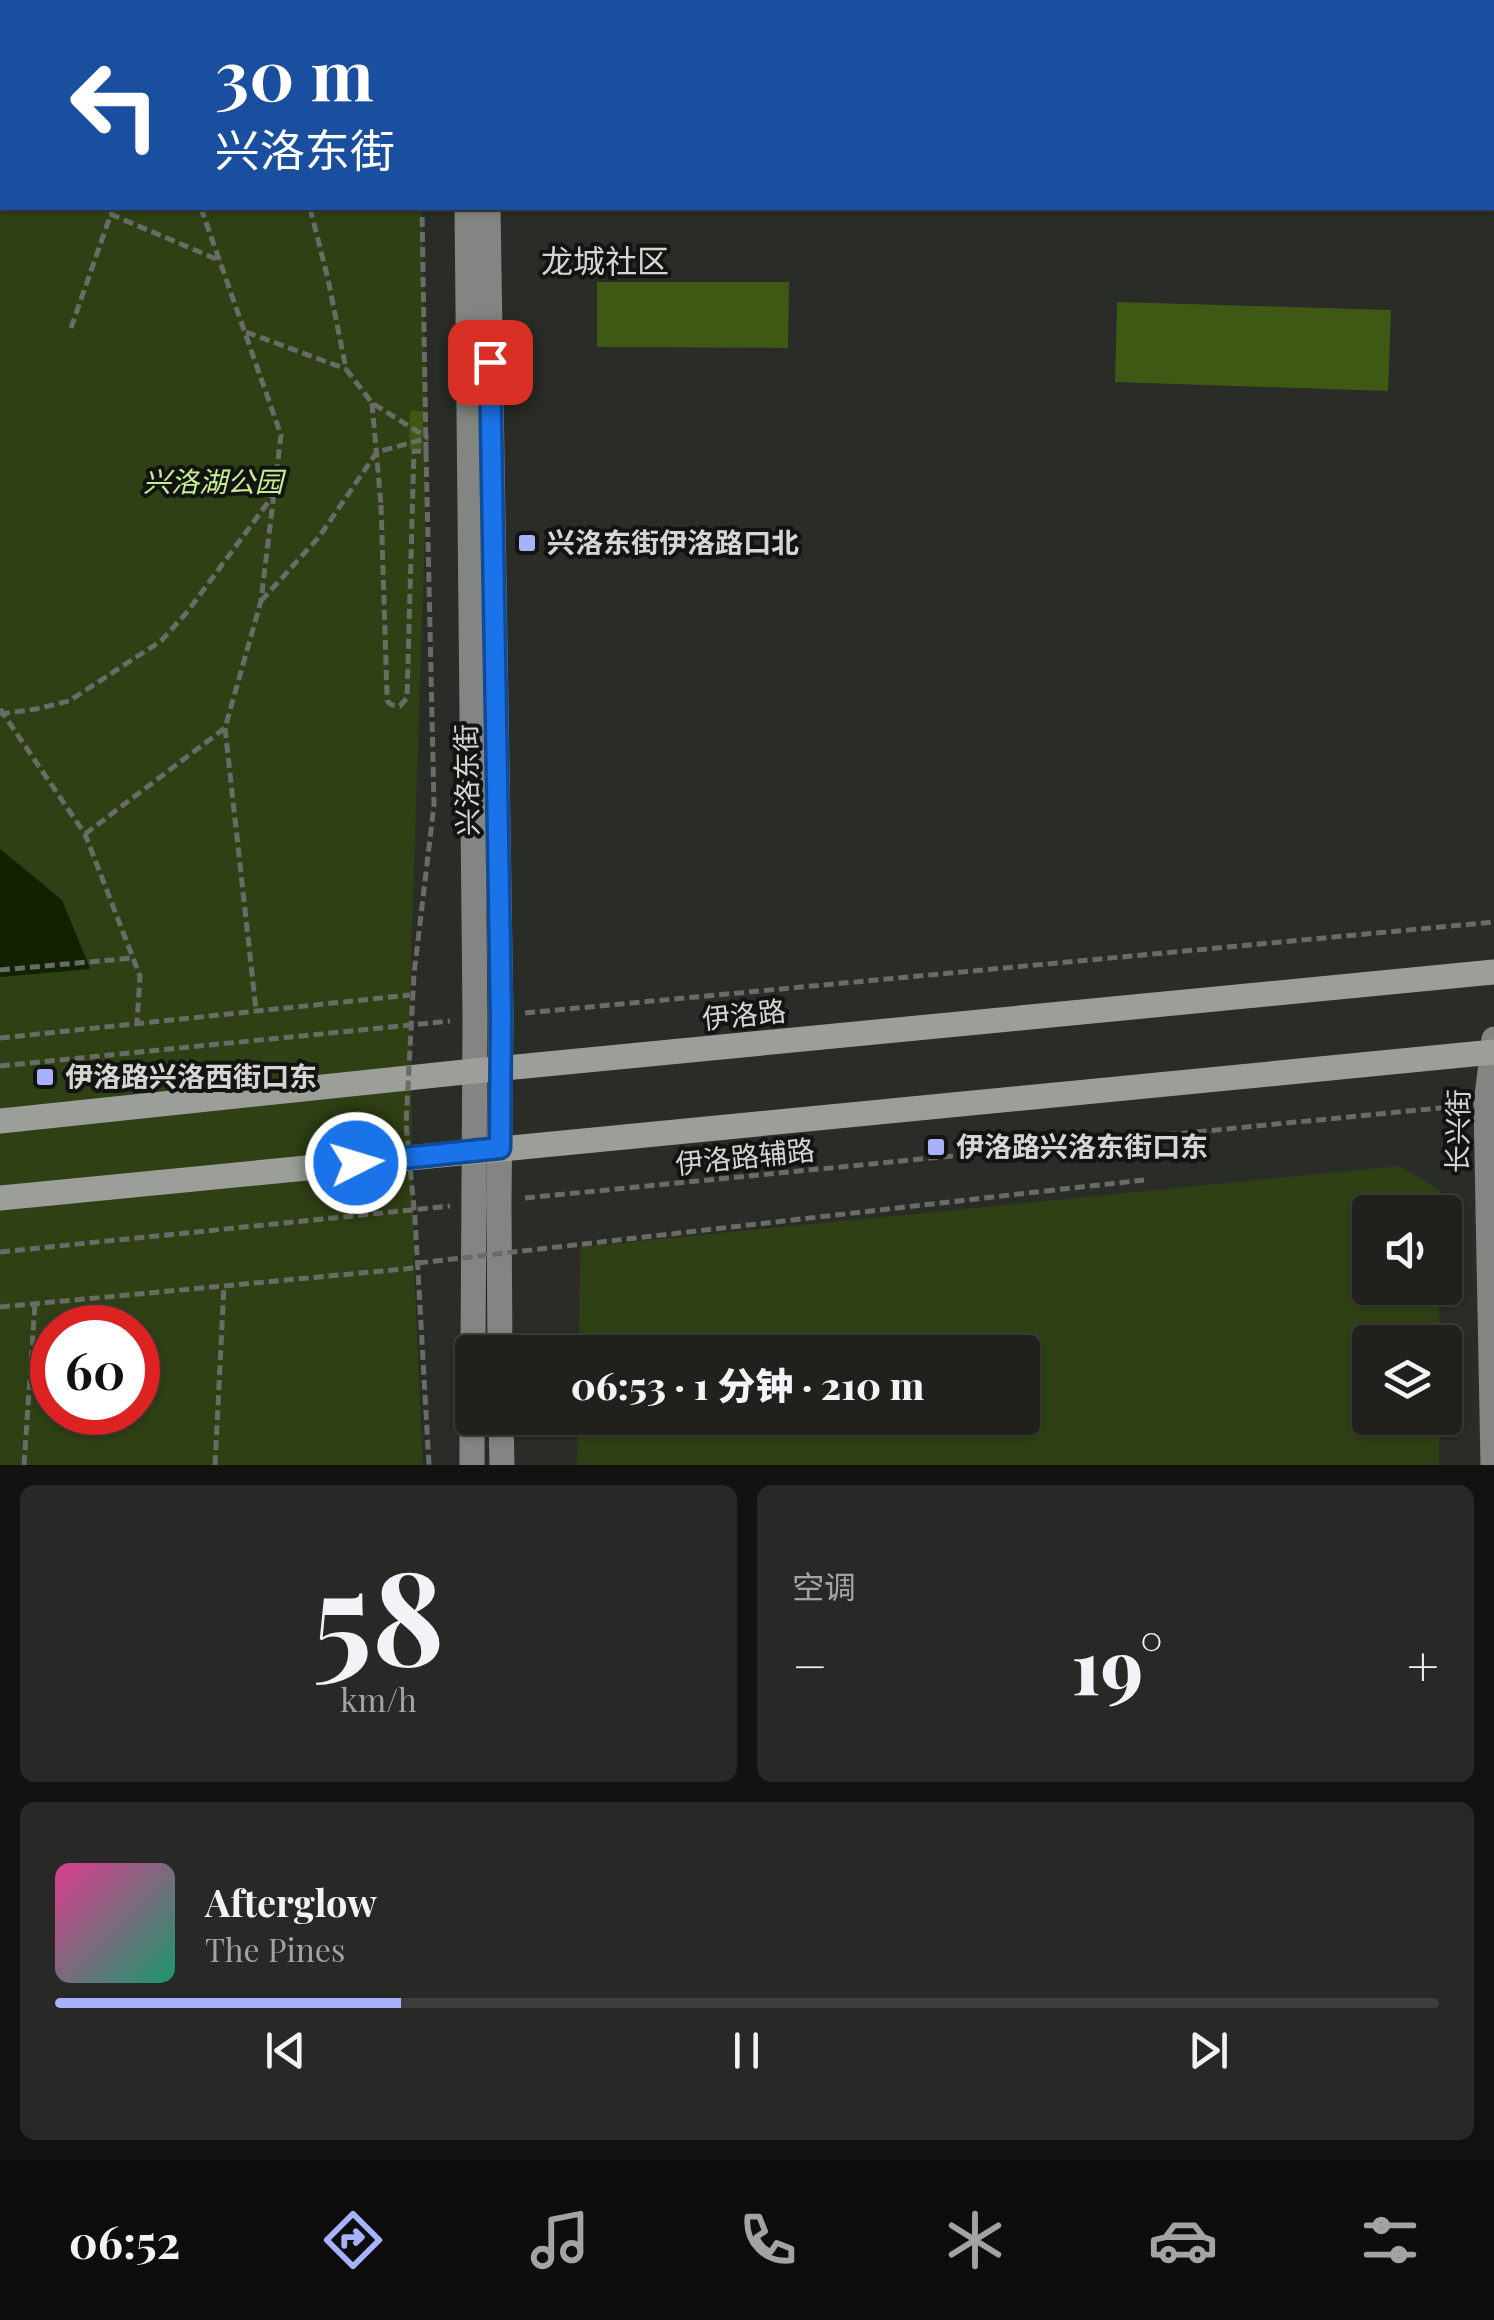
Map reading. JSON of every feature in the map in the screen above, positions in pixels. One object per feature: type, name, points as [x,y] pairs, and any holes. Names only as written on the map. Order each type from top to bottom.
[{"type":"main road","name":"伊洛路","points":[[0,1121],[1494,972]]},
{"type":"main road","points":[[0,1198],[1493,1047]]},
{"type":"street","name":"兴洛东街","points":[[467,210],[488,1017]]},
{"type":"street","name":"兴洛东街","points":[[474,1335],[487,1150],[488,210]]},
{"type":"street","name":"长兴街","points":[[1493,1047],[1486,1104],[1493,1465]]},
{"type":"street","name":"兴洛东街","points":[[486,1202],[498,1335]]},
{"type":"street","points":[[472,1435],[472,1465]]},
{"type":"street","points":[[501,1435],[502,1465]]},
{"type":"path","points":[[202,210],[281,435],[261,601],[225,728],[256,1010]]},
{"type":"path","points":[[261,601],[319,537],[377,452],[428,438],[372,404],[346,369],[311,210]]},
{"type":"path","points":[[422,210],[434,805],[414,974],[406,1124],[430,1465]]},
{"type":"path","points":[[71,328],[112,211],[221,261]]},
{"type":"path","points":[[246,332],[346,369]]},
{"type":"path","points":[[372,404],[380,505],[386,696],[392,705],[400,706],[407,698],[414,452],[426,452]]},
{"type":"path","points":[[136,1023],[140,976],[85,834],[1,712],[69,701],[161,640],[188,611],[274,494]]},
{"type":"path","points":[[85,834],[225,728]]},
{"type":"path","points":[[0,1066],[1494,922]]},
{"type":"path","points":[[0,970],[133,958]]},
{"type":"path","points":[[0,1038],[410,994]]},
{"type":"path","name":"伊洛路辅路","points":[[0,1252],[1486,1104]]},
{"type":"path","points":[[0,1307],[416,1265],[1144,1180]]},
{"type":"path","points":[[215,1465],[224,1286]]},
{"type":"path","points":[[24,1465],[35,1304]]},
{"type":"green space","name":"兴洛湖公园","points":[[0,210],[422,210],[428,438],[410,995],[414,1268],[423,1465],[0,1465],[0,977],[90,968],[62,900],[0,849]]},
{"type":"green space","points":[[1399,1166],[1440,1190],[1440,1195],[1352,1195],[1352,1305],[1439,1305],[1439,1325],[1352,1325],[1352,1435],[1439,1435],[1439,1465],[577,1465],[578,1435],[1040,1435],[1040,1335],[579,1335],[580,1247]]},
{"type":"shaded area","points":[[0,849],[62,900],[90,969],[0,977]]},
{"type":"building","points":[[597,282],[789,282],[788,348],[597,347]]},
{"type":"building","points":[[1117,302],[1391,310],[1388,391],[1115,382]]},
{"type":"building","points":[[410,411],[423,411],[422,450],[409,449]]},
{"type":"place","name":"兴洛东街伊洛路口北","points":[[527,543]]},
{"type":"place","name":"伊洛路兴洛西街口东","points":[[45,1077]]},
{"type":"place","name":"伊洛路兴洛东街口东","points":[[936,1147]]},
{"type":"district","name":"龙城社区","points":[[605,262]]},
{"type":"route","points":[[356,1163],[500,1148],[490,362]]}]
